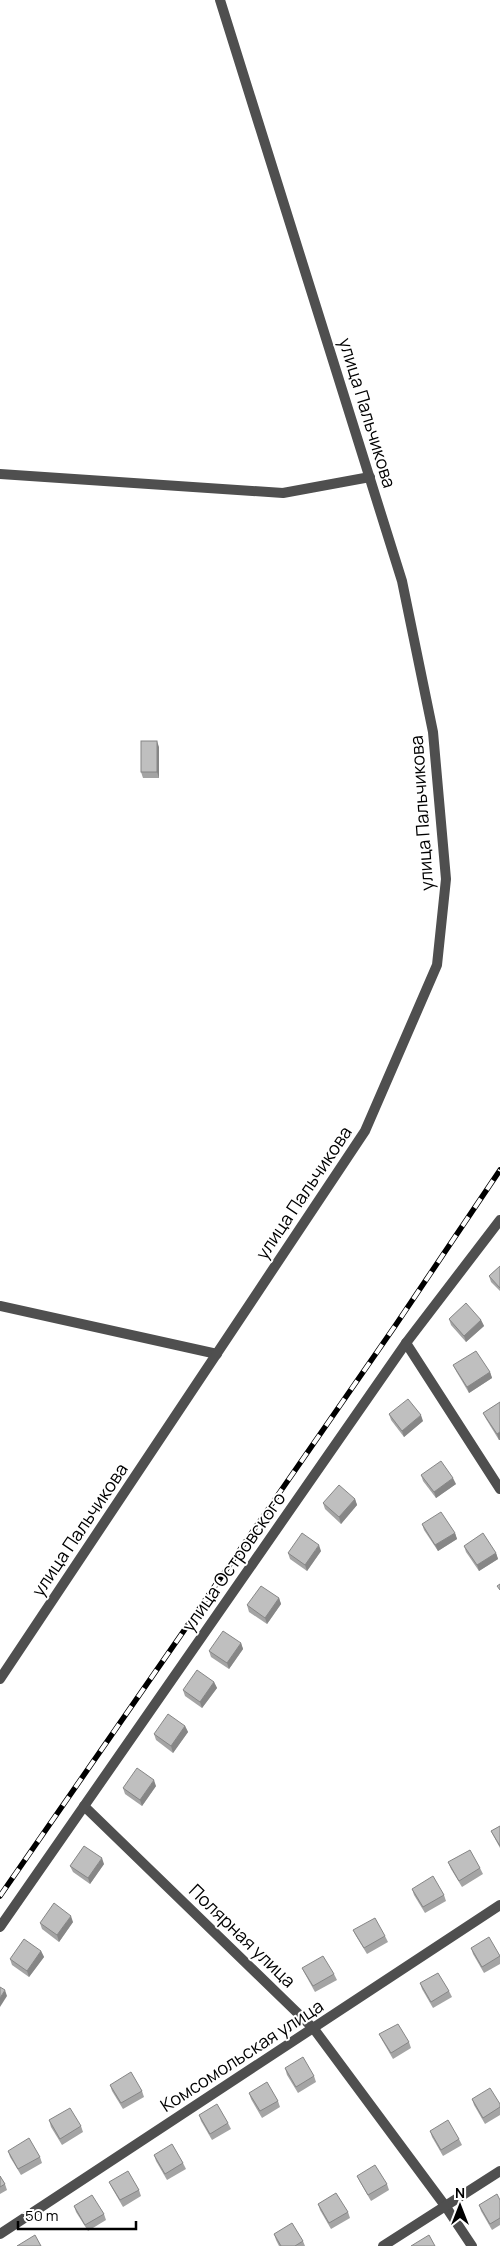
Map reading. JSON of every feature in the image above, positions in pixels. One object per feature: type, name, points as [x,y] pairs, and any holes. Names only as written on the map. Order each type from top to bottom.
[{"type":"street","name":"улица Пальчикова","points":[[0,1679],[365,1131],[437,965],[446,879],[434,732],[402,580],[220,0]]},
{"type":"street","points":[[0,474],[283,493],[370,477]]},
{"type":"street","name":"улица Островского","points":[[0,1927],[406,1343],[500,1220]]},
{"type":"street","points":[[0,1306],[217,1354]]},
{"type":"street","points":[[406,1343],[500,1489]]},
{"type":"street","name":"Полярная улица","points":[[84,1806],[314,2029],[446,2207],[472,2246]]},
{"type":"street","name":"Комсомольская улица","points":[[0,2234],[500,1905]]},
{"type":"street","points":[[383,2246],[500,2171]]},
{"type":"building","points":[[141,741],[157,741],[157,772],[141,772]]},
{"type":"building","points":[[500,1266],[500,1288],[489,1276]]},
{"type":"building","points":[[466,1303],[481,1320],[464,1336],[449,1319]]},
{"type":"building","points":[[476,1351],[490,1372],[467,1387],[453,1365]]},
{"type":"building","points":[[408,1399],[421,1415],[402,1431],[389,1414]]},
{"type":"building","points":[[500,1402],[500,1432],[497,1434],[483,1413]]},
{"type":"building","points":[[441,1461],[453,1478],[434,1492],[421,1475]]},
{"type":"building","points":[[339,1485],[355,1499],[339,1517],[323,1503]]},
{"type":"building","points":[[441,1512],[455,1533],[435,1545],[422,1524]]},
{"type":"building","points":[[302,1533],[319,1545],[305,1565],[288,1553]]},
{"type":"building","points":[[483,1533],[496,1553],[477,1565],[464,1546]]},
{"type":"building","points":[[261,1586],[279,1598],[265,1618],[247,1605]]},
{"type":"building","points":[[223,1631],[241,1643],[227,1663],[209,1651]]},
{"type":"building","points":[[197,1670],[214,1682],[200,1702],[183,1690]]},
{"type":"building","points":[[168,1714],[185,1726],[171,1746],[154,1734]]},
{"type":"building","points":[[137,1768],[154,1780],[140,1800],[123,1788]]},
{"type":"building","points":[[500,1826],[500,1846],[491,1831]]},
{"type":"building","points":[[84,1846],[102,1858],[88,1878],[70,1866]]},
{"type":"building","points":[[470,1850],[480,1868],[459,1881],[448,1862]]},
{"type":"building","points":[[433,1876],[444,1895],[423,1907],[412,1889]]},
{"type":"building","points":[[54,1903],[71,1916],[57,1935],[40,1923]]},
{"type":"building","points":[[375,1918],[385,1936],[364,1948],[353,1930]]},
{"type":"building","points":[[489,1937],[500,1956],[482,1967],[471,1948]]},
{"type":"building","points":[[24,1939],[41,1951],[27,1971],[10,1959]]},
{"type":"building","points":[[323,1956],[334,1974],[313,1986],[302,1968]]},
{"type":"building","points":[[438,1973],[449,1991],[431,2002],[420,1983]]},
{"type":"building","points":[[0,1987],[5,1990],[0,1998]]},
{"type":"building","points":[[398,2024],[409,2042],[391,2053],[379,2034]]},
{"type":"building","points":[[303,2057],[314,2076],[296,2087],[285,2068]]},
{"type":"building","points":[[131,2072],[142,2091],[121,2103],[110,2085]]},
{"type":"building","points":[[267,2082],[278,2101],[260,2111],[249,2093]]},
{"type":"building","points":[[490,2088],[500,2107],[483,2118],[472,2099]]},
{"type":"building","points":[[217,2104],[228,2123],[210,2134],[199,2115]]},
{"type":"building","points":[[70,2108],[81,2126],[60,2139],[49,2120]]},
{"type":"building","points":[[448,2120],[459,2139],[441,2150],[430,2131]]},
{"type":"building","points":[[29,2138],[40,2157],[18,2169],[8,2151]]},
{"type":"building","points":[[172,2144],[183,2163],[165,2174],[154,2155]]},
{"type":"building","points":[[375,2165],[387,2184],[368,2195],[357,2176]]},
{"type":"building","points":[[128,2171],[139,2190],[120,2200],[109,2182]]},
{"type":"building","points":[[0,2176],[5,2184],[0,2187]]},
{"type":"building","points":[[336,2193],[348,2212],[329,2223],[318,2204]]},
{"type":"building","points":[[497,2194],[500,2200],[500,2218],[490,2224],[479,2205]]},
{"type":"building","points":[[92,2195],[104,2214],[85,2225],[74,2206]]},
{"type":"building","points":[[292,2223],[303,2241],[295,2246],[281,2246],[274,2234]]},
{"type":"building","points":[[35,2235],[41,2246],[17,2246]]},
{"type":"building","points":[[429,2235],[435,2246],[411,2246]]},
{"type":"railway","points":[[0,1896],[395,1326],[500,1170]]}]
